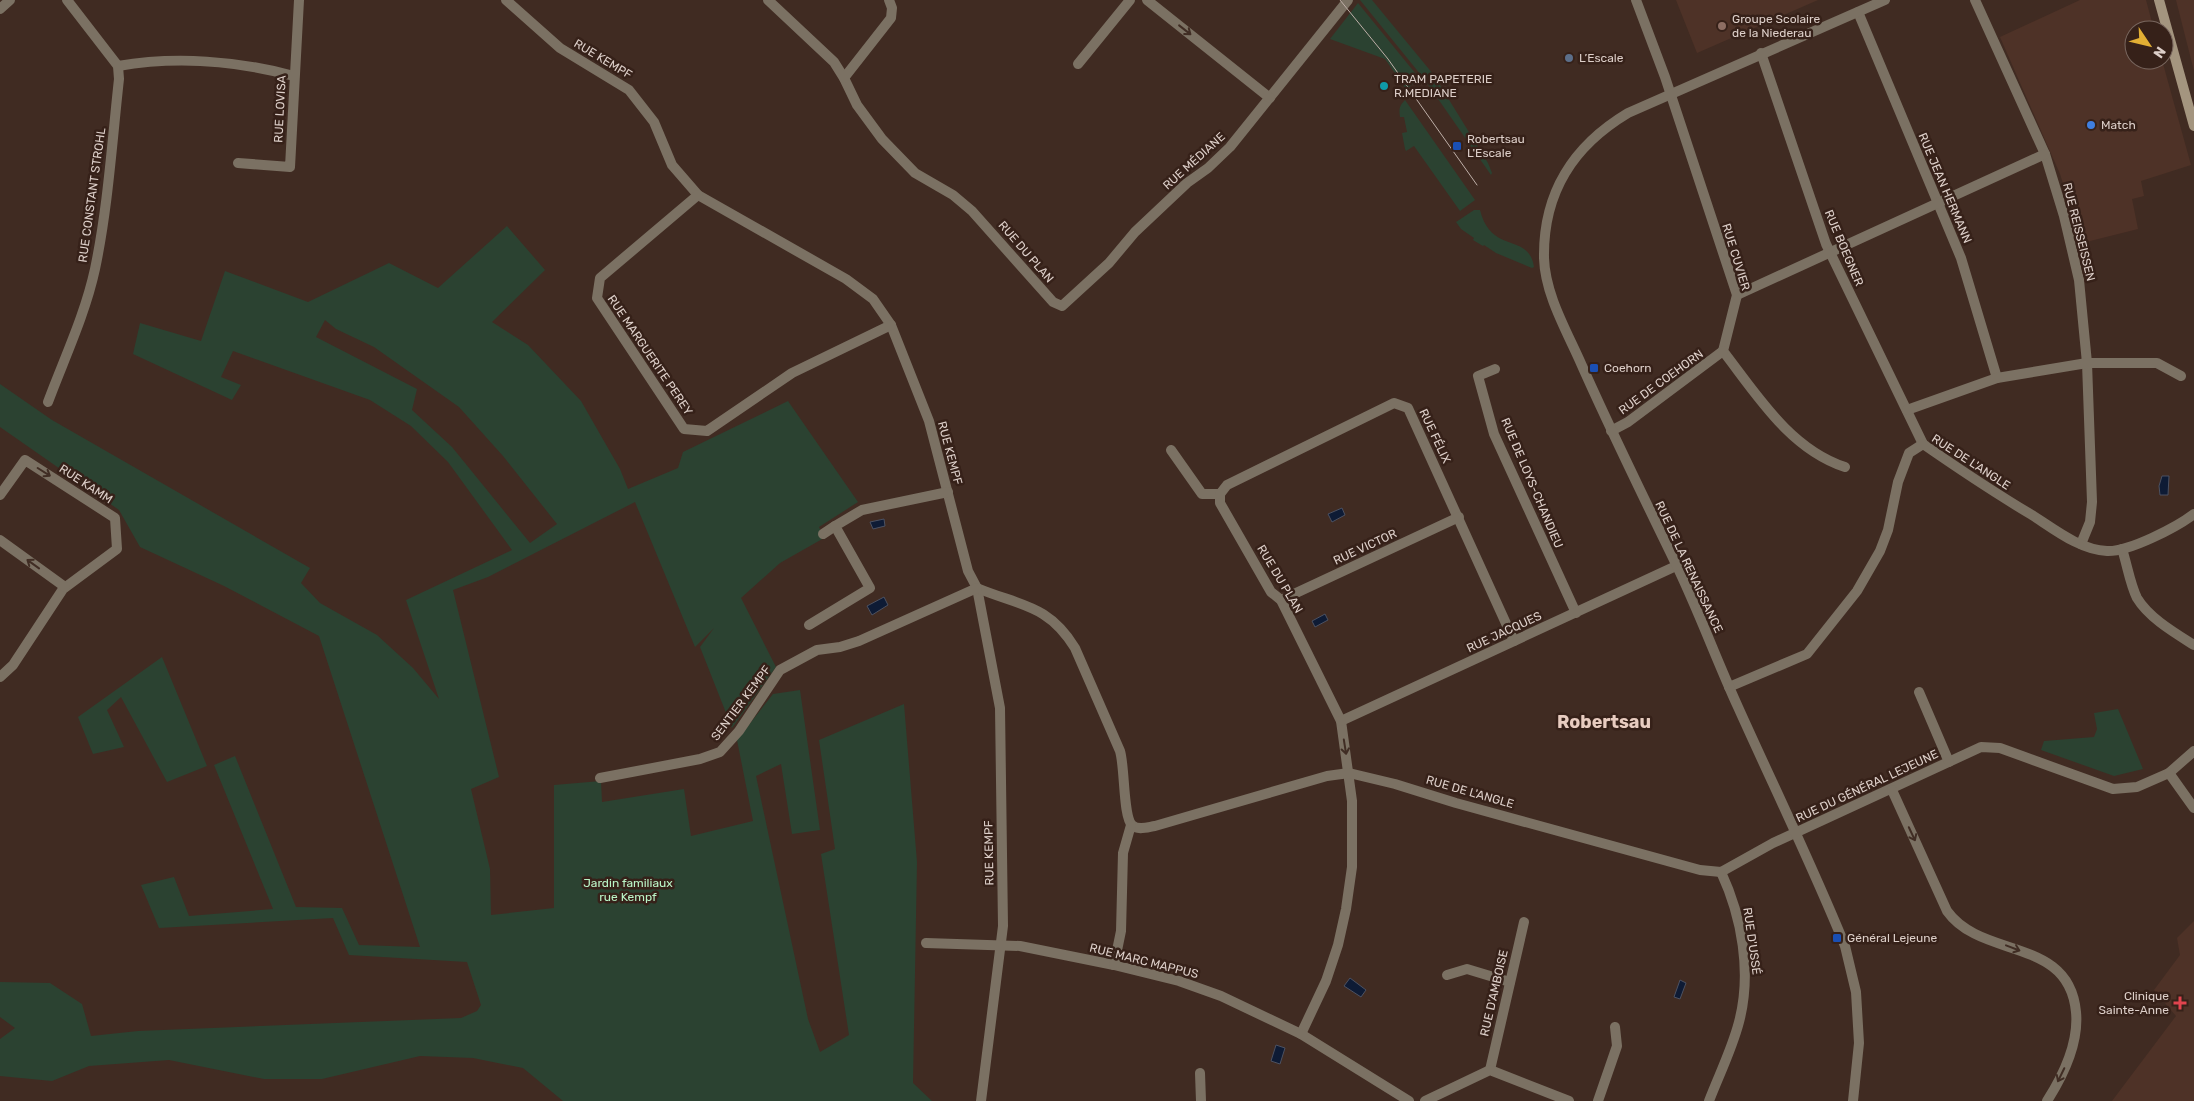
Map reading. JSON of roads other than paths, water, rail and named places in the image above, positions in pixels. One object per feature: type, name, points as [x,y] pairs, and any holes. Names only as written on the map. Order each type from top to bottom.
[{"type":"main road","points":[[2159,0],[2194,126]]},
{"type":"street","points":[[0,9],[10,0]]},
{"type":"street","points":[[67,0],[118,66],[159,61],[207,62],[262,68],[294,76]]},
{"type":"street","name":"RUE LOVISA","points":[[238,163],[290,167],[299,0]]},
{"type":"street","name":"RUE KEMPF","points":[[506,0],[560,48],[629,90],[654,122],[672,165],[698,195],[846,279],[873,300],[891,326],[929,421],[968,571],[977,588],[1000,708],[1002,944],[981,1101]]},
{"type":"street","name":"RUE DU PLAN","points":[[768,0],[834,62],[866,119],[887,144],[921,177],[953,195],[972,211],[1052,302],[1062,306]]},
{"type":"street","points":[[844,78],[891,18],[892,8],[889,0]]},
{"type":"street","points":[[1078,64],[1130,0]]},
{"type":"street","points":[[1147,0],[1270,98]]},
{"type":"street","name":"RUE MÉDIANE","points":[[1062,306],[1109,263],[1134,232],[1187,182],[1208,168],[1230,147],[1348,0]]},
{"type":"street","name":"RUE CUVIER","points":[[1636,0],[1671,93],[1736,295],[1723,351]]},
{"type":"street","name":"RUE DE LA RENAISSANCE","points":[[1853,1101],[1859,1043],[1856,992],[1845,946],[1676,566],[1611,431],[1553,298],[1546,275],[1544,260],[1546,224],[1557,188],[1575,158],[1588,143],[1620,118],[1671,93],[1885,0]]},
{"type":"street","name":"RUE REISSEISSEN","points":[[1975,0],[2045,154],[2064,216],[2080,280],[2087,363],[2092,502],[2090,522],[2081,544]]},
{"type":"street","name":"RUE JEAN HERMANN","points":[[1858,12],[1961,258],[1997,378]]},
{"type":"street","name":"RUE BOEGNER","points":[[1761,53],[1830,254],[1923,444]]},
{"type":"street","name":"RUE CONSTANT STROHL","points":[[48,402],[95,270],[119,79],[118,66]]},
{"type":"street","points":[[1736,295],[1830,254],[2045,154]]},
{"type":"street","name":"RUE MARGUERITE PEREY","points":[[698,195],[600,278],[597,298],[684,428],[707,431],[792,374],[891,326]]},
{"type":"street","points":[[1723,351],[1770,413],[1790,434],[1828,462],[1845,467]]},
{"type":"street","name":"RUE DE COEHORN","points":[[1611,431],[1628,422],[1723,351]]},
{"type":"street","points":[[1907,410],[1997,378],[2087,363],[2158,363],[2180,376]]},
{"type":"street","name":"RUE DE LOYS-CHANDIEU","points":[[1495,369],[1478,376],[1494,434],[1576,613]]},
{"type":"street","name":"RUE FÉLIX","points":[[1220,494],[1227,485],[1394,403],[1408,408],[1514,641]]},
{"type":"street","name":"RUE DE L'ANGLE","points":[[1729,687],[1807,654],[1857,591],[1880,551],[1888,530],[1898,482],[1909,453],[1923,444],[1994,492],[2081,544],[2093,549],[2106,551],[2122,549],[2170,529],[2194,514]]},
{"type":"street","points":[[1171,450],[1202,494],[1220,494]]},
{"type":"street","name":"RUE KAMM","points":[[0,495],[25,460],[115,518],[117,549],[65,587],[13,665],[0,677]]},
{"type":"street","points":[[823,534],[862,510],[948,492]]},
{"type":"street","name":"RUE DU PLAN","points":[[1220,494],[1220,503],[1271,592],[1281,600],[1341,721],[1349,773],[1352,801],[1352,859],[1346,909],[1338,945],[1326,981],[1301,1034]]},
{"type":"street","name":"RUE VICTOR","points":[[1281,600],[1459,517]]},
{"type":"street","points":[[809,625],[870,588],[835,526]]},
{"type":"street","points":[[0,540],[65,587]]},
{"type":"street","points":[[2122,549],[2137,596],[2144,607],[2174,632],[2194,645]]},
{"type":"street","name":"RUE JACQUES","points":[[1341,721],[1676,566]]},
{"type":"street","points":[[977,588],[1036,609],[1054,621],[1066,634],[1075,648],[1120,751],[1124,764],[1127,817],[1131,825],[1123,854],[1121,930],[1114,965]]},
{"type":"street","name":"SENTIER KEMPF","points":[[600,778],[700,760],[720,752],[739,731],[780,670],[808,654],[859,641],[977,588]]},
{"type":"street","name":"RUE DU GÉNÉRAL LEJEUNE","points":[[1918,692],[1949,762]]},
{"type":"street","name":"RUE DU GÉNÉRAL LEJEUNE","points":[[1795,833],[1892,790],[1981,747],[2000,748],[2113,789],[2137,787],[2169,773],[2194,751]]},
{"type":"street","name":"RUE DE L'ANGLE","points":[[1131,825],[1139,829],[1155,826],[1327,776],[1349,773],[1395,784],[1700,870],[1721,872]]},
{"type":"street","points":[[2169,773],[2194,808]]},
{"type":"street","points":[[1892,790],[1947,911],[1954,922],[1966,930],[2039,958],[2052,966],[2066,979],[2070,987],[2075,1006],[2076,1030],[2067,1064],[2047,1101]]},
{"type":"street","points":[[1721,872],[1795,833]]},
{"type":"street","name":"RUE D'USSÉ","points":[[1709,1101],[1739,1022],[1745,972],[1740,930],[1731,893],[1721,872]]},
{"type":"street","name":"RUE D'AMBOISE","points":[[1490,1070],[1524,922]]},
{"type":"street","name":"RUE MARC MAPPUS","points":[[926,943],[1002,944],[1114,965],[1179,981],[1221,996],[1301,1034],[1409,1101]]},
{"type":"street","points":[[1447,975],[1467,969],[1510,982]]},
{"type":"street","points":[[1598,1101],[1618,1046],[1615,1026]]},
{"type":"street","points":[[1425,1101],[1490,1070],[1569,1101]]},
{"type":"street","points":[[1200,1073],[1201,1101]]},
{"type":"water","points":[[2162,476],[2169,476],[2168,495],[2160,495],[2159,486]]},
{"type":"water","points":[[1342,508],[1345,515],[1332,522],[1328,514]]},
{"type":"water","points":[[884,519],[885,526],[873,529],[870,522]]},
{"type":"water","points":[[884,597],[888,605],[872,615],[867,606]]},
{"type":"water","points":[[1325,614],[1328,620],[1315,627],[1312,621]]},
{"type":"water","points":[[1350,978],[1366,990],[1361,997],[1344,986]]},
{"type":"water","points":[[1680,980],[1686,983],[1680,999],[1674,997]]},
{"type":"water","points":[[1276,1045],[1285,1048],[1280,1064],[1271,1061]]},
{"type":"tram line","points":[[1340,0],[1388,59],[1477,185]]},
{"type":"place","name":"Groupe Scolaire de la Niederau","points":[[1722,26]]},
{"type":"place","name":"L’Escale","points":[[1569,58]]},
{"type":"place","name":"TRAM PAPETERIE R.MEDIANE","points":[[1384,86]]},
{"type":"place","name":"Match","points":[[2091,125]]},
{"type":"place","name":"Robertsau L'Escale","points":[[1457,146]]},
{"type":"place","name":"Coehorn","points":[[1594,368]]},
{"type":"place","name":"Général Lejeune","points":[[1837,938]]},
{"type":"place","name":"Clinique Sainte-Anne","points":[[2180,1003]]},
{"type":"district","name":"Robertsau","points":[[1604,722]]},
{"type":"park label","name":"Jardin familiaux rue Kempf","points":[[628,890]]}]
